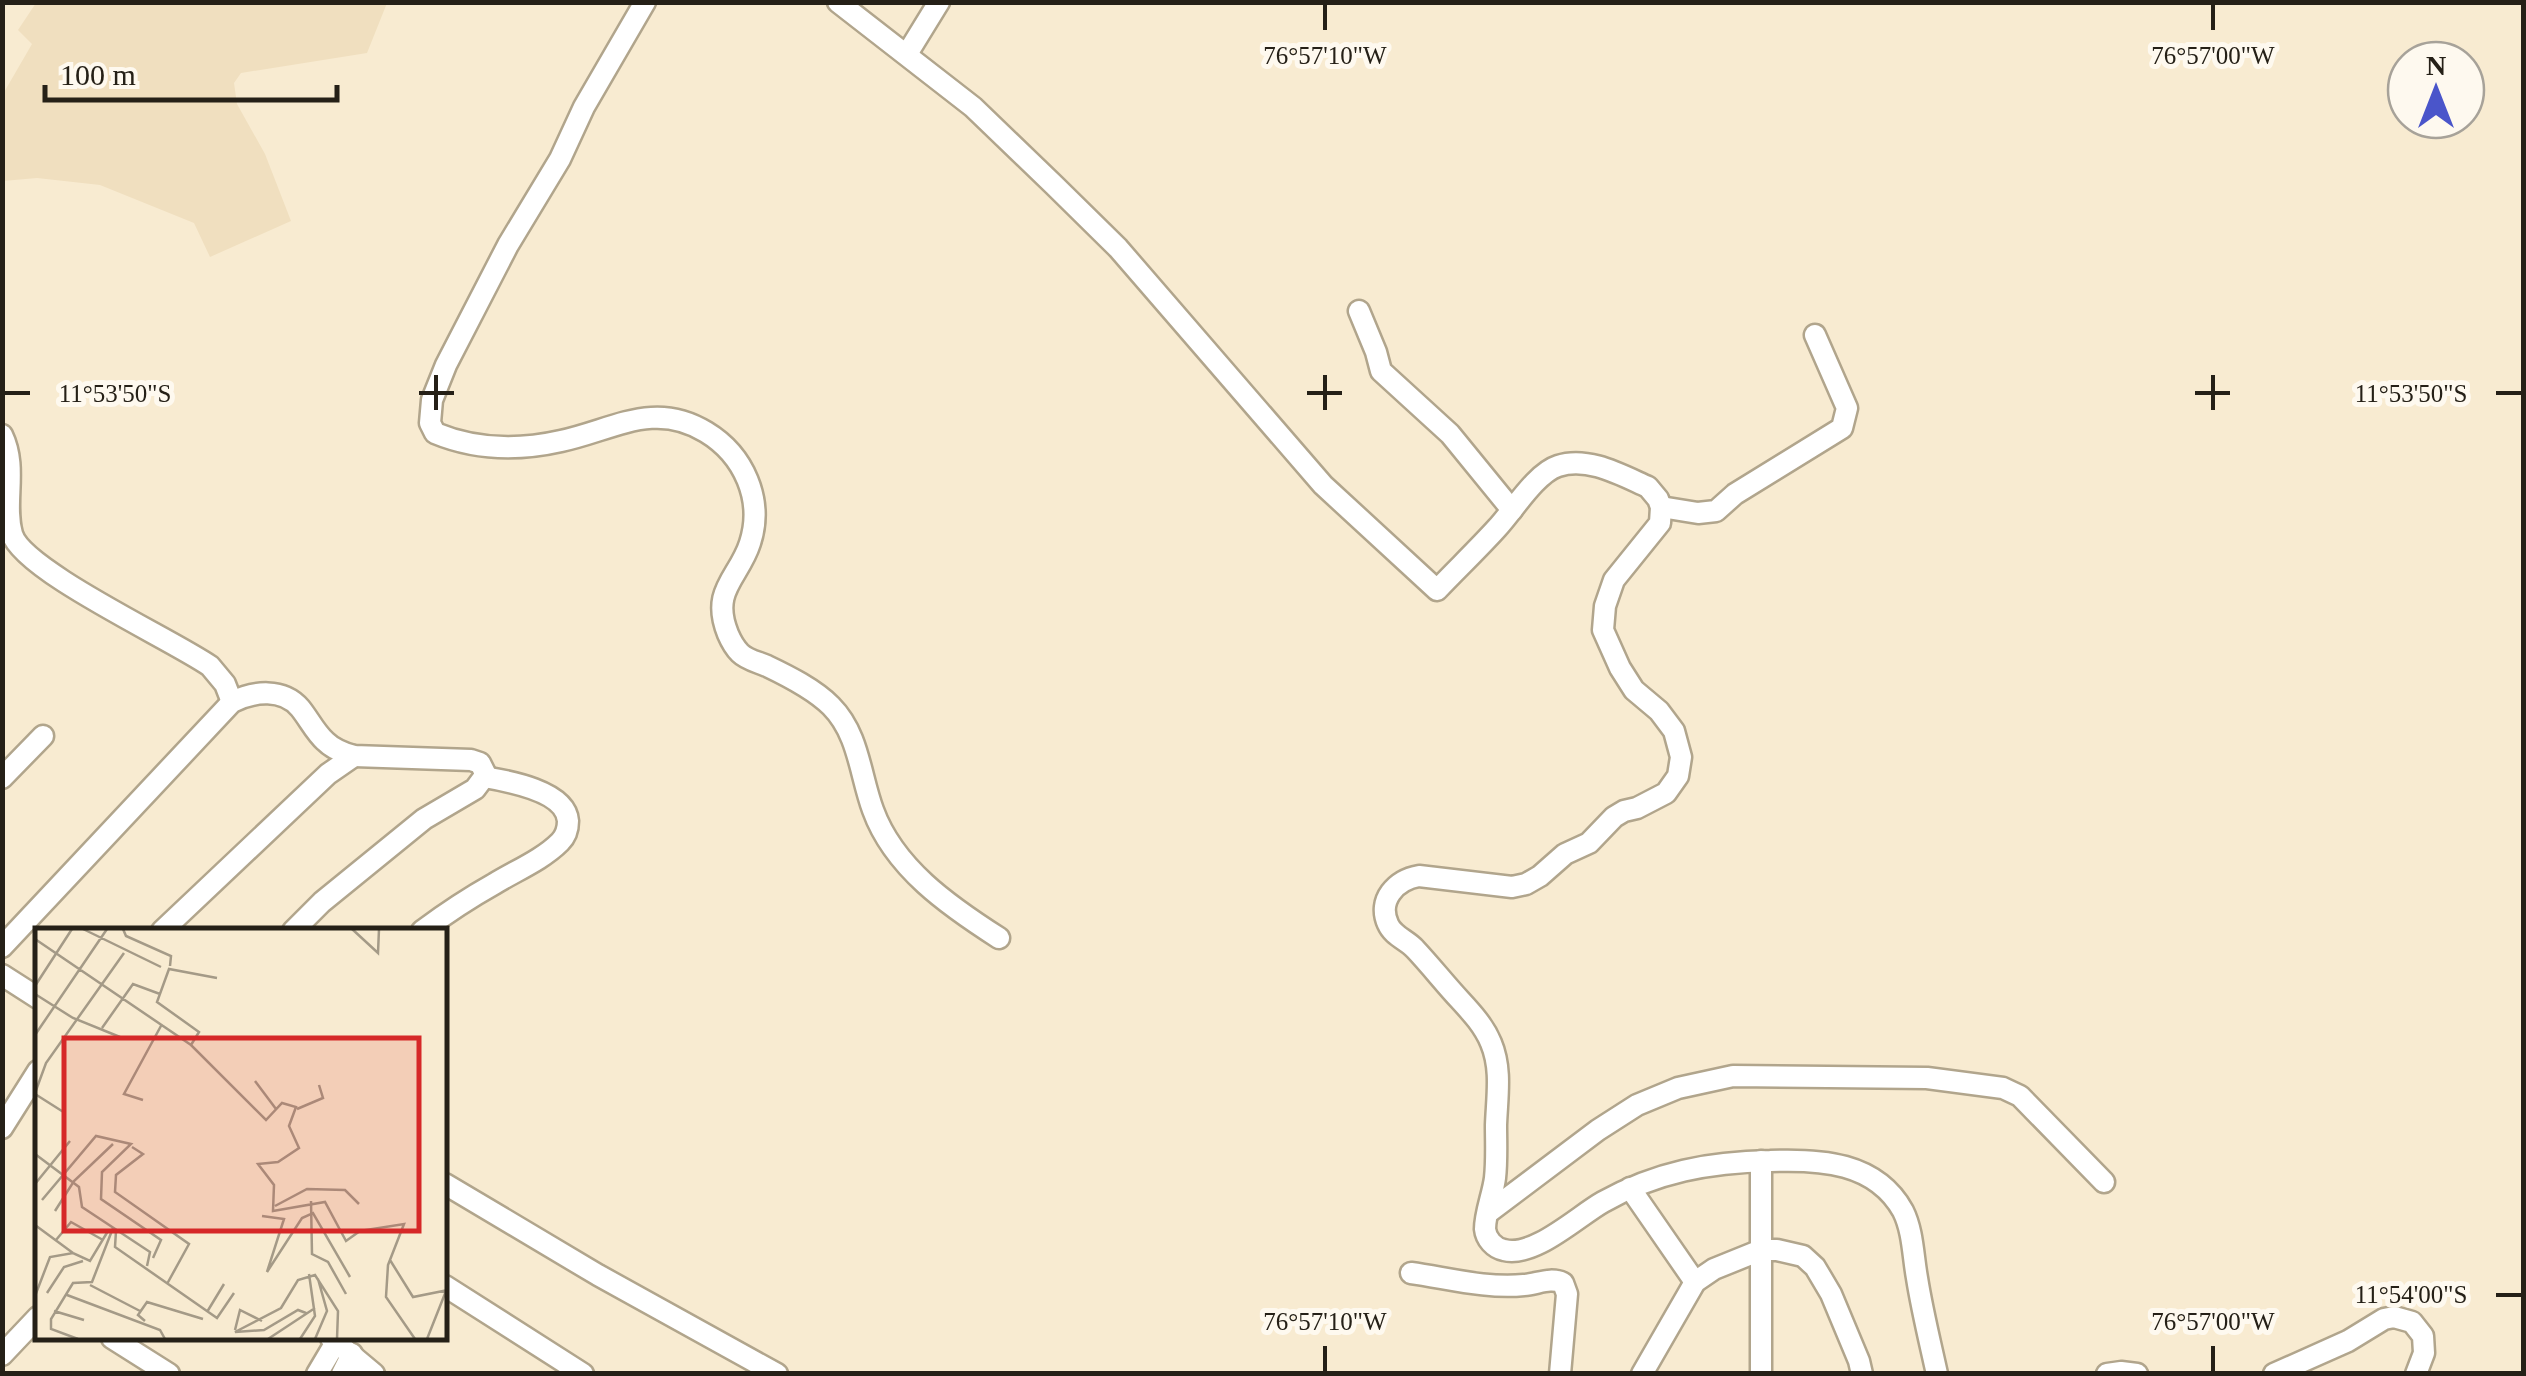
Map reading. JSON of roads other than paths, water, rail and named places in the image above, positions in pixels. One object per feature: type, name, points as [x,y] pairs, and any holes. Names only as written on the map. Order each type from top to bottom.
[{"type":"street","points":[[645,2],[481,295],[446,365],[432,400],[430,422],[435,433],[447,438],[498,450],[561,442],[636,419],[663,417],[706,431],[730,452],[750,485],[755,514],[749,546],[724,595],[724,622],[734,646],[742,656],[792,680],[830,706],[848,728],[871,805],[889,842],[932,889],[999,938]]},
{"type":"street","points":[[838,2],[973,107],[1118,248],[1323,484],[1436,590],[1546,472],[1556,466],[1585,464],[1601,468],[1648,487],[1658,499],[1660,523],[1614,580],[1605,606],[1603,630],[1634,690],[1660,710],[1674,731],[1680,757],[1675,783],[1666,793],[1614,817],[1589,843],[1565,854],[1526,884],[1512,886],[1419,876],[1395,886],[1386,902],[1390,930],[1414,947],[1472,1012],[1494,1052],[1498,1081],[1496,1176],[1486,1236],[1496,1247],[1514,1252],[1524,1250],[1630,1188],[1696,1167],[1723,1162],[1798,1160],[1846,1166],[1872,1178],[1894,1198],[1909,1225],[1937,1374]]},
{"type":"street","points":[[907,54],[939,2]]},
{"type":"street","points":[[1359,311],[1381,371],[1450,434],[1512,510]]},
{"type":"street","points":[[1661,507],[1698,514],[1716,510],[1735,494],[1842,428],[1847,408],[1816,334]]},
{"type":"street","points":[[2,435],[9,449],[7,533],[25,553],[84,594],[210,666],[225,684],[232,702]]},
{"type":"street","points":[[2,947],[232,702],[254,693],[277,694],[296,703],[325,742],[344,753],[476,760],[483,768],[484,778],[475,789],[424,819],[296,928]]},
{"type":"street","points":[[2,778],[43,736]]},
{"type":"street","points":[[165,928],[328,774],[354,756]]},
{"type":"street","points":[[426,928],[530,864],[559,843],[567,830],[567,815],[559,802],[524,786],[484,778]]},
{"type":"street","points":[[2,975],[35,996]]},
{"type":"street","points":[[2,1128],[35,1076]]},
{"type":"street","points":[[1489,1212],[1574,1146],[1637,1105],[1678,1088],[1733,1076],[1927,1078],[2003,1088],[2020,1096],[2104,1182]]},
{"type":"street","points":[[1761,1161],[1761,1374]]},
{"type":"street","points":[[448,1186],[777,1374]]},
{"type":"street","points":[[1630,1188],[1695,1282]]},
{"type":"street","points":[[1642,1374],[1695,1282],[1714,1269],[1761,1250],[1777,1250],[1803,1256],[1814,1267],[1832,1294],[1862,1374]]},
{"type":"street","points":[[1411,1273],[1484,1284],[1521,1286],[1556,1280],[1564,1283],[1567,1294],[1560,1374]]},
{"type":"street","points":[[448,1288],[583,1374]]},
{"type":"street","points":[[2274,1374],[2394,1317],[2412,1322],[2423,1336],[2424,1354],[2416,1374]]},
{"type":"street","points":[[2,1355],[35,1320]]},
{"type":"street","points":[[117,1341],[169,1374]]},
{"type":"street","points":[[317,1374],[340,1352],[374,1374]]},
{"type":"street","points":[[2106,1374],[2137,1374]]}]
